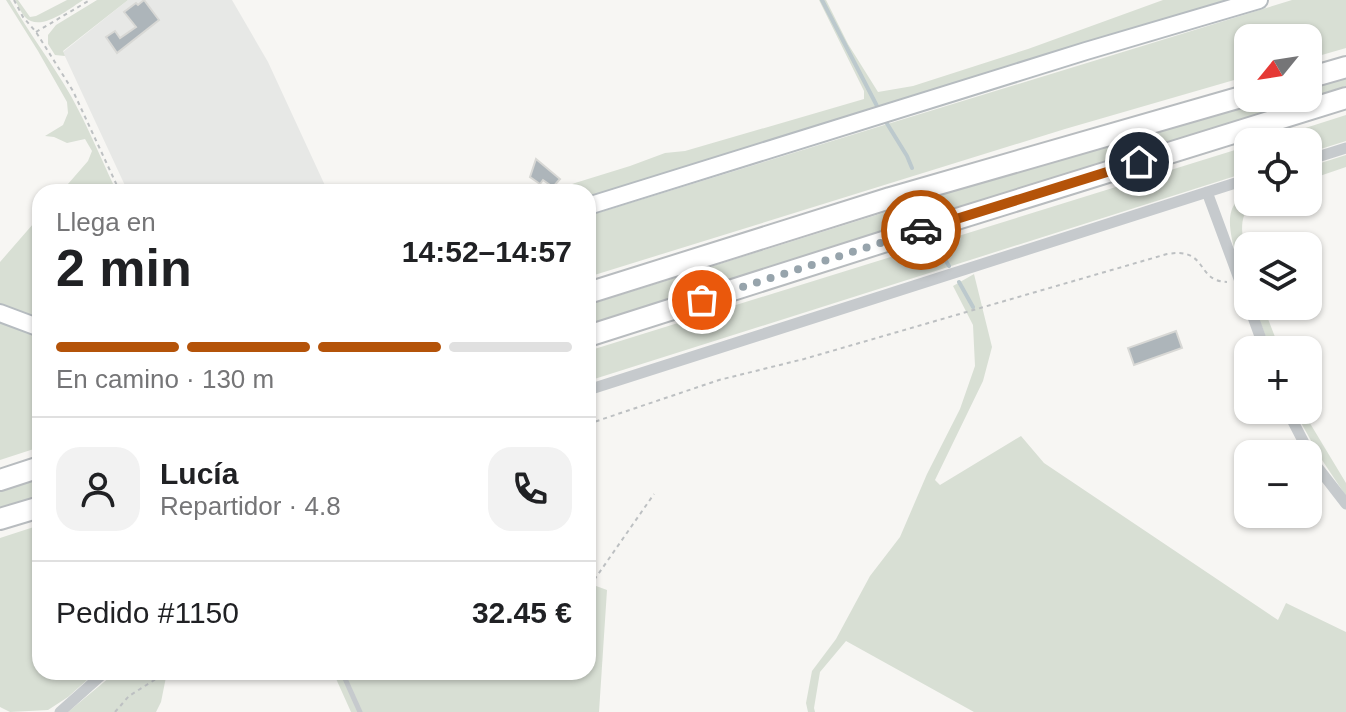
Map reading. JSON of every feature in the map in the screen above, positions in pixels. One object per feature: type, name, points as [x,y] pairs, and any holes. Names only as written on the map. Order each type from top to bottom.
[{"type":"highway","points":[[1322,74],[1346,67]]},
{"type":"highway","points":[[596,333],[1346,98]]},
{"type":"highway","points":[[596,290],[890,198],[1234,99]]},
{"type":"highway","points":[[0,480],[32,470]]},
{"type":"highway","points":[[4,518],[32,509]]},
{"type":"street","points":[[596,203],[1070,55],[1259,0]]},
{"type":"street","points":[[1322,156],[1346,148]]},
{"type":"street","points":[[596,387],[1234,183]]},
{"type":"street","points":[[1207,192],[1234,263]]},
{"type":"street","points":[[0,313],[32,325]]},
{"type":"street","points":[[1294,424],[1315,464],[1346,504]]},
{"type":"street","points":[[60,712],[96,680]]},
{"type":"lane","points":[[346,680],[360,712]]},
{"type":"path","points":[[14,0],[73,91],[116,184]]},
{"type":"path","points":[[36,32],[90,0]]},
{"type":"path","points":[[596,421],[719,380],[832,351],[1167,254],[1190,254],[1200,262],[1208,277],[1217,282],[1234,280]]},
{"type":"path","points":[[596,577],[654,494]]},
{"type":"path","points":[[115,712],[129,696],[154,680]]},
{"type":"shaded area","points":[[6,0],[10,0],[64,84],[113,184],[68,184],[88,161],[92,151],[85,139],[67,143],[45,136],[63,125],[68,113],[67,102]]},
{"type":"shaded area","points":[[15,0],[30,17],[67,0],[83,0],[54,18],[38,22],[25,17]]},
{"type":"shaded area","points":[[97,0],[128,0],[63,51],[65,56],[55,55],[48,44],[48,35],[56,25]]},
{"type":"shaded area","points":[[128,0],[232,0],[268,62],[324,184],[124,184],[63,52]]},
{"type":"shaded area","points":[[819,0],[826,0],[848,44],[878,92],[913,86],[1028,49],[1163,0],[1229,0],[596,196],[596,184],[572,184],[665,153],[685,151],[864,99],[864,91]]},
{"type":"shaded area","points":[[1292,0],[1346,0],[1346,48],[1322,55],[1322,24],[1234,24],[1234,80],[1065,129],[596,275],[596,214]]},
{"type":"shaded area","points":[[1346,73],[1346,86],[1322,94],[1322,81]]},
{"type":"shaded area","points":[[1234,106],[1234,112],[1263,112],[596,321],[596,303]]},
{"type":"shaded area","points":[[1346,115],[1346,141],[1322,149],[1322,128],[1305,128]]},
{"type":"shaded area","points":[[1234,150],[1234,176],[596,378],[596,349]]},
{"type":"shaded area","points":[[1346,155],[1346,167],[1322,175],[1322,163]]},
{"type":"shaded area","points":[[1234,206],[1234,216],[1244,216],[1242,232],[1234,232],[1234,249],[1230,227]]},
{"type":"shaded area","points":[[32,225],[32,316],[0,306],[0,262]]},
{"type":"shaded area","points":[[974,274],[992,347],[983,381],[935,480],[940,485],[1021,436],[1044,463],[1278,620],[1286,603],[1346,632],[1346,712],[974,712],[846,641],[820,672],[815,712],[808,712],[806,703],[812,671],[836,639],[870,576],[900,537],[960,409],[975,366],[973,325],[953,286]]},
{"type":"shaded area","points":[[0,320],[32,332],[32,450],[0,460]]},
{"type":"shaded area","points":[[1259,320],[1268,320],[1275,336],[1266,336]]},
{"type":"shaded area","points":[[1302,424],[1310,424],[1320,440],[1311,440]]},
{"type":"shaded area","points":[[1322,443],[1346,483],[1346,496],[1322,460]]},
{"type":"shaded area","points":[[32,480],[32,498],[0,508],[0,490]]},
{"type":"shaded area","points":[[32,528],[32,680],[87,680],[48,710],[10,712],[0,707],[0,538]]},
{"type":"shaded area","points":[[596,586],[607,590],[599,712],[351,712],[337,680],[596,680]]},
{"type":"shaded area","points":[[106,680],[165,680],[156,712],[68,712]]},
{"type":"building","points":[[144,0],[159,20],[117,53],[106,37],[115,31],[120,38],[136,27],[124,12]]},
{"type":"building","points":[[536,159],[560,179],[556,184],[543,180],[540,184],[530,177]]},
{"type":"building","points":[[1176,331],[1182,348],[1134,365],[1128,348]]},
{"type":"waterway","points":[[822,0],[877,106]]},
{"type":"waterway","points":[[886,122],[912,168]]},
{"type":"waterway","points":[[938,248],[949,266]]},
{"type":"waterway","points":[[959,282],[973,307]]},
{"type":"way so far","points":[[702,300],[921,230]]},
{"type":"route","points":[[921,230],[1139,162]]}]
